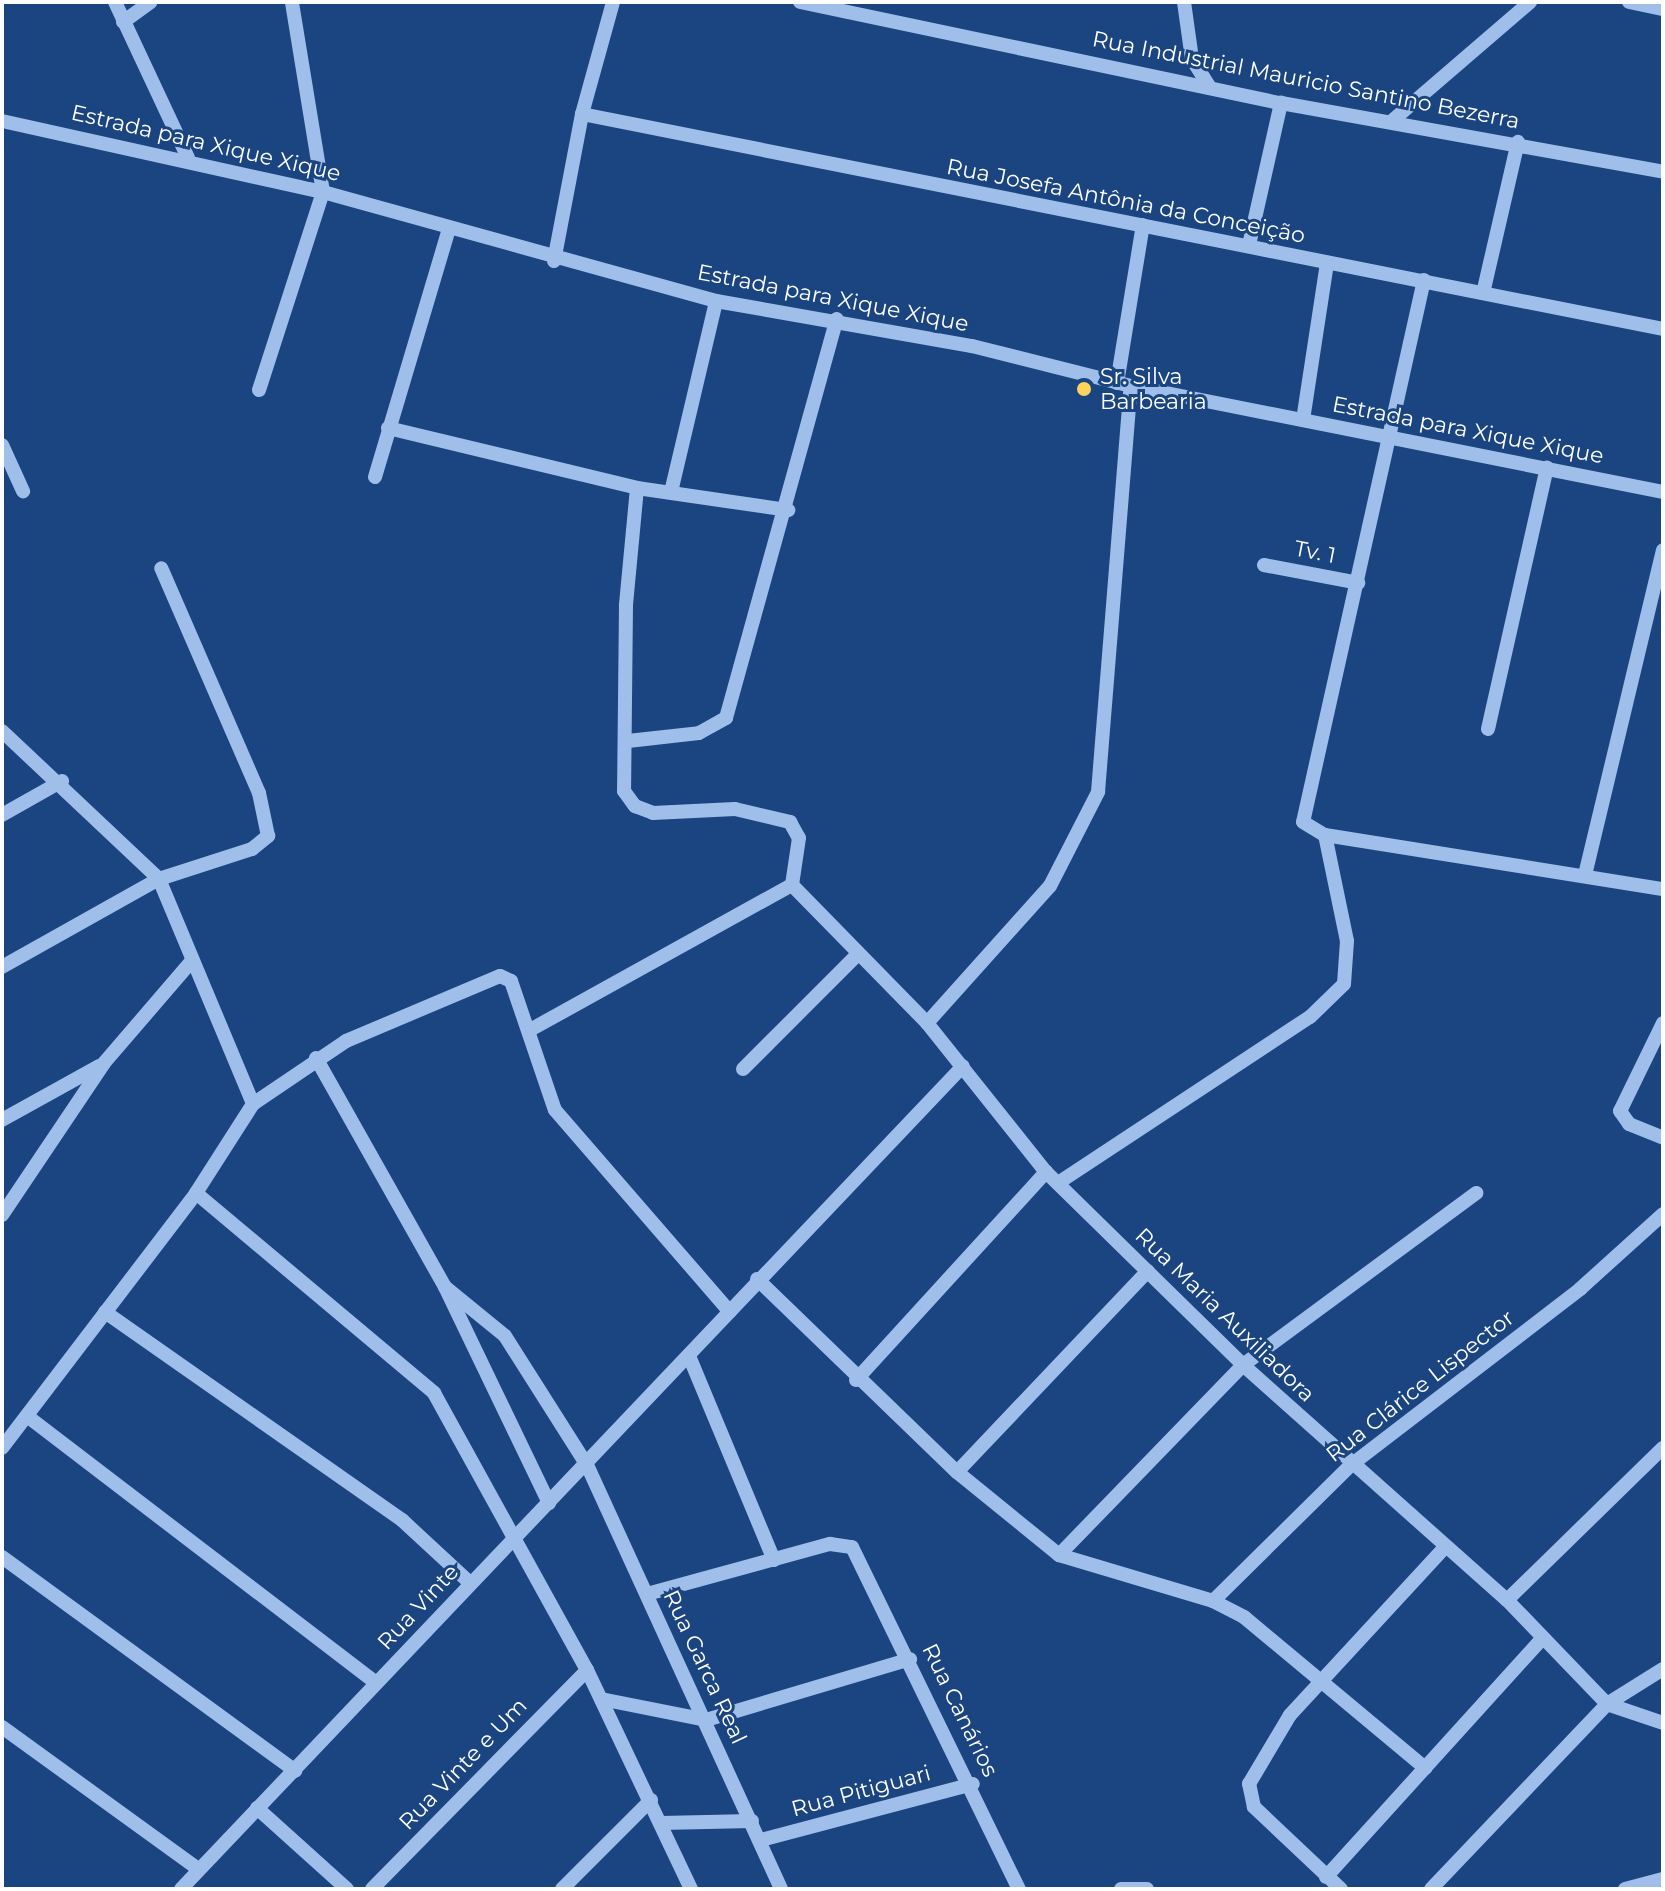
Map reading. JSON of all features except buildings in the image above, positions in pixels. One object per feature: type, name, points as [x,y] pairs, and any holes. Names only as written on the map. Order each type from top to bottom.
[{"type":"street","points":[[115,2],[188,158]]},
{"type":"street","points":[[123,22],[151,2]]},
{"type":"street","points":[[259,390],[323,192],[292,2]]},
{"type":"street","points":[[554,261],[582,114],[613,2]]},
{"type":"street","name":"Rua Industrial Mauricio Santino Bezerra","points":[[800,2],[1281,103],[1518,142],[1663,172]]},
{"type":"street","points":[[1184,2],[1192,59],[1210,88]]},
{"type":"street","points":[[1393,120],[1530,2]]},
{"type":"street","points":[[1629,2],[1663,9]]},
{"type":"street","points":[[1249,245],[1281,103]]},
{"type":"street","name":"Rua Josefa Antônia da Conceição","points":[[582,114],[1327,263],[1484,289],[1663,329]]},
{"type":"street","name":"Estrada para Xique Xique","points":[[2,121],[188,158],[323,192],[554,261],[716,301],[837,319],[1124,384],[1663,492]]},
{"type":"street","points":[[1484,289],[1518,142]]},
{"type":"street","points":[[927,1023],[1050,886],[1098,792],[1124,384],[1143,225]]},
{"type":"street","points":[[375,477],[449,228]]},
{"type":"street","points":[[1303,420],[1327,263]]},
{"type":"street","points":[[1424,280],[1358,583],[1302,818],[1325,835],[1663,889]]},
{"type":"street","points":[[671,492],[716,301]]},
{"type":"street","points":[[628,741],[699,733],[726,718],[788,510],[837,319]]},
{"type":"street","points":[[388,428],[637,488],[788,510]]},
{"type":"street","points":[[2,445],[23,491]]},
{"type":"street","points":[[1488,729],[1547,468]]},
{"type":"street","points":[[530,1030],[792,885],[799,838],[790,822],[735,809],[653,813],[635,806],[624,791],[628,741],[626,605],[637,488]]},
{"type":"street","points":[[1585,875],[1663,550]]},
{"type":"street","name":"Tv. 1","points":[[1264,565],[1358,583]]},
{"type":"street","points":[[2,967],[159,879],[252,849],[269,828],[161,568]]},
{"type":"street","points":[[2,731],[62,781],[159,879],[190,963],[253,1104]]},
{"type":"street","points":[[2,815],[62,781]]},
{"type":"street","points":[[1058,1183],[1310,1017],[1344,984],[1347,941],[1325,835]]},
{"type":"street","name":"Rua Maria Auxiliadora","points":[[792,885],[855,957],[927,1023],[1046,1172],[1243,1365],[1443,1549],[1507,1600],[1607,1704]]},
{"type":"street","points":[[743,1069],[855,957]]},
{"type":"street","points":[[2,1215],[104,1063],[190,963]]},
{"type":"street","points":[[2,1448],[196,1193],[253,1104],[316,1058],[483,981],[509,977],[530,1030],[555,1110],[730,1312]]},
{"type":"street","points":[[1663,1023],[1620,1111],[1629,1124],[1663,1138]]},
{"type":"street","points":[[316,1058],[445,1287],[549,1503]]},
{"type":"street","points":[[2,1120],[104,1063]]},
{"type":"street","name":"Rua Vinte","points":[[181,1889],[515,1536],[587,1465],[757,1279],[963,1066]]},
{"type":"street","points":[[856,1380],[1046,1172]]},
{"type":"street","points":[[196,1193],[434,1393],[587,1670],[691,1889]]},
{"type":"street","points":[[1059,1555],[1243,1365],[1476,1193]]},
{"type":"street","name":"Rua Clárice Lispector","points":[[1213,1601],[1351,1465],[1580,1289],[1663,1214]]},
{"type":"street","points":[[957,1472],[1148,1271]]},
{"type":"street","points":[[757,1279],[856,1380],[957,1472],[1059,1555],[1213,1601],[1320,1681],[1425,1768]]},
{"type":"street","name":"Rua Garca Real","points":[[445,1287],[505,1336],[587,1465],[781,1889]]},
{"type":"street","points":[[105,1312],[402,1520],[470,1583]]},
{"type":"street","points":[[647,1594],[774,1560],[689,1356]]},
{"type":"street","points":[[27,1416],[376,1683]]},
{"type":"street","points":[[1507,1600],[1663,1448]]},
{"type":"street","name":"Rua Canários","points":[[774,1560],[830,1544],[857,1552],[973,1784],[1019,1889]]},
{"type":"street","points":[[1341,1889],[1254,1807],[1249,1791],[1262,1753],[1320,1681],[1443,1549]]},
{"type":"street","points":[[2,1557],[295,1771]]},
{"type":"street","points":[[1326,1877],[1543,1638]]},
{"type":"street","points":[[601,1699],[706,1720],[910,1659]]},
{"type":"street","points":[[1431,1889],[1607,1704],[1663,1669]]},
{"type":"street","name":"Rua Vinte e Um","points":[[372,1889],[587,1670]]},
{"type":"street","points":[[1607,1704],[1663,1723]]},
{"type":"street","points":[[2,1727],[198,1869]]},
{"type":"street","name":"Rua Pitiguari","points":[[761,1840],[973,1784]]},
{"type":"street","points":[[562,1889],[651,1800]]},
{"type":"street","points":[[257,1808],[347,1889]]},
{"type":"street","points":[[661,1823],[752,1821]]},
{"type":"street","points":[[1625,1889],[1663,1879]]},
{"type":"street","points":[[1121,1889],[1142,1887]]},
{"type":"place","name":"Sr. Silva Barbearia","points":[[1084,389]]}]
